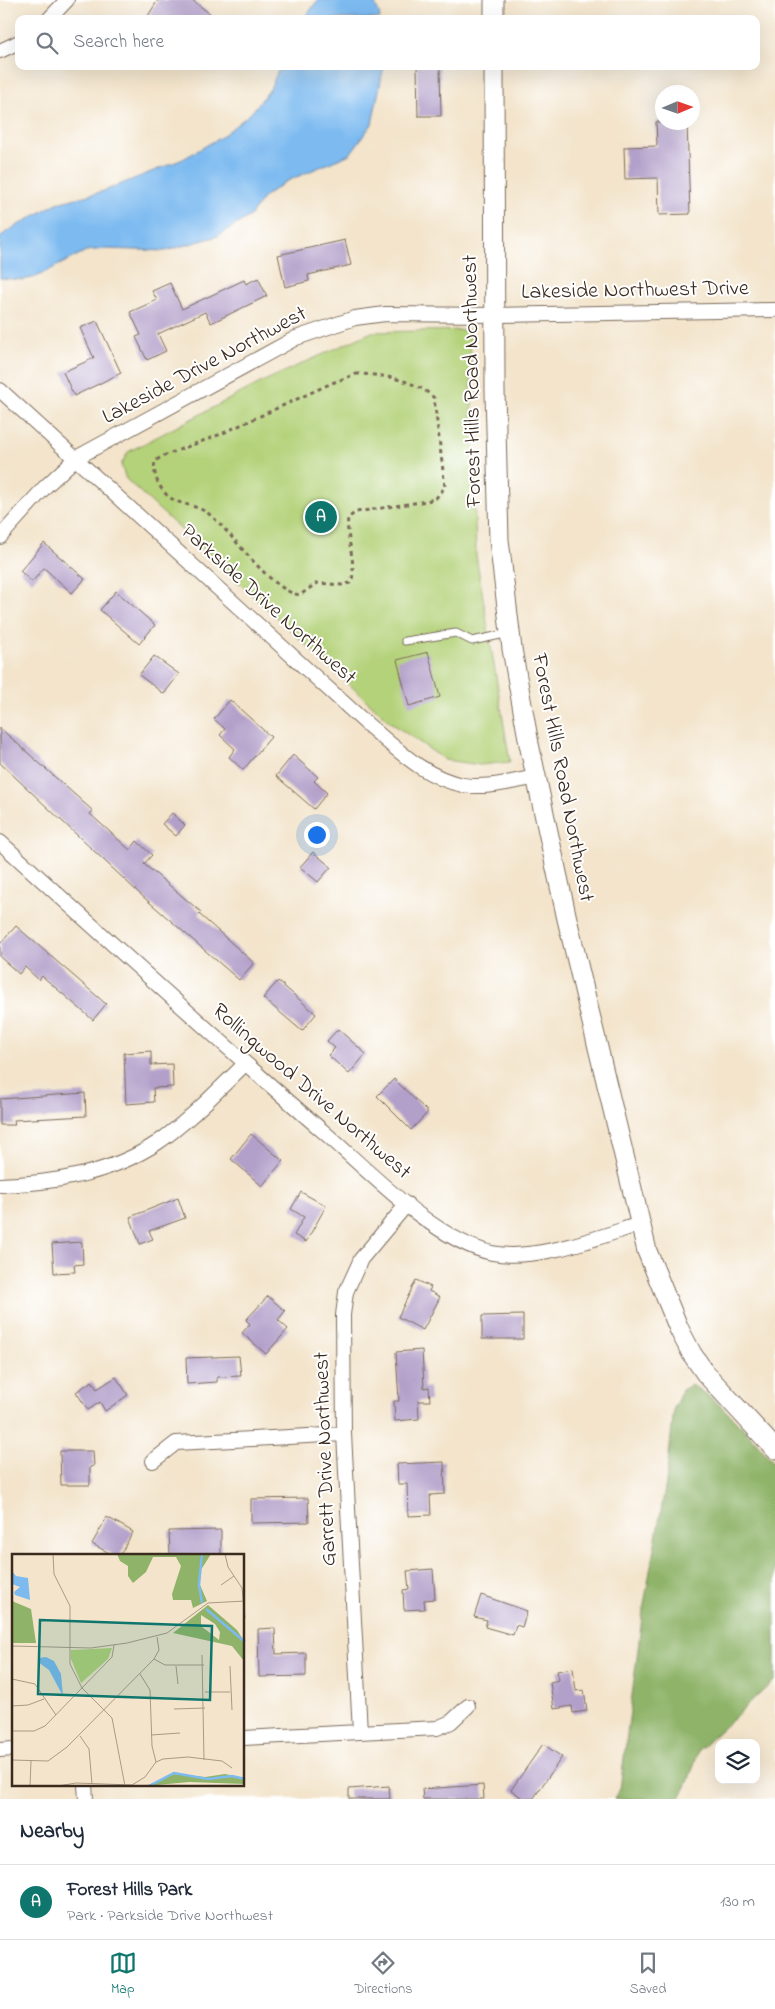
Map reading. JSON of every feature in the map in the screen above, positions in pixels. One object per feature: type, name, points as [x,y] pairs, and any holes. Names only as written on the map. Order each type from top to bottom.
[{"type":"main road","points":[[494,0],[494,15]]},
{"type":"main road","name":"Forest Hills Road Northwest","points":[[494,70],[495,315],[499,540],[510,632],[536,776],[567,919],[647,1251],[679,1329],[692,1354],[706,1374],[775,1449]]},
{"type":"street","points":[[54,15],[67,0]]},
{"type":"street","points":[[0,51],[15,44]]},
{"type":"street","name":"Lakeside Northwest Drive","points":[[495,315],[775,310]]},
{"type":"street","name":"Lakeside Drive Northwest","points":[[0,537],[45,487],[76,458],[296,338],[355,318],[385,314],[495,315]]},
{"type":"street","name":"Parkside Drive Northwest","points":[[0,390],[361,719],[420,767],[434,775],[468,785],[502,784],[536,776]]},
{"type":"street","name":"Rollingwood Drive Northwest","points":[[0,842],[245,1064],[407,1204],[434,1225],[474,1248],[507,1255],[556,1250],[640,1224]]},
{"type":"street","points":[[0,1185],[36,1184],[82,1175],[138,1154],[157,1142],[189,1116],[245,1064]]},
{"type":"street","name":"Garrett Drive Northwest","points":[[360,1732],[344,1434],[343,1315],[346,1292],[361,1259],[407,1204]]},
{"type":"street","points":[[153,1461],[176,1443],[344,1434]]},
{"type":"street","points":[[245,1738],[437,1728],[451,1722],[468,1706]]},
{"type":"street","points":[[86,1786],[86,1799]]},
{"type":"lane","points":[[405,641],[456,633],[472,641],[510,632]]},
{"type":"path","points":[[356,374],[370,374],[426,390],[434,398],[445,487],[436,498],[427,501],[356,512],[348,518],[346,529],[354,573],[350,583],[342,585],[317,583],[300,595],[292,594],[269,576],[209,514],[187,503],[177,503],[163,492],[155,476],[154,466],[156,461],[163,456],[221,434],[332,383],[356,374]]},
{"type":"green space","points":[[470,330],[476,555],[510,762],[480,765],[445,760],[390,722],[126,479],[121,465],[128,452],[264,381],[372,332]]},
{"type":"green space","points":[[691,1385],[702,1391],[725,1410],[775,1464],[775,1680],[699,1750],[687,1785],[679,1799],[614,1799],[620,1789],[643,1610],[666,1483],[674,1408],[682,1390]]},
{"type":"water","points":[[318,0],[373,0],[379,15],[307,15]]},
{"type":"water","points":[[278,70],[383,70],[372,124],[350,154],[285,182],[264,197],[250,216],[218,236],[165,251],[105,249],[86,251],[36,277],[23,280],[0,278],[0,238],[6,232],[57,203],[104,191],[183,159],[221,137],[251,113],[270,89]]},
{"type":"building","points":[[158,0],[192,0],[212,15],[149,15]]},
{"type":"building","points":[[417,70],[440,70],[441,116],[418,116]]},
{"type":"building","points":[[656,130],[687,130],[690,214],[659,215],[658,178],[625,179],[624,147],[657,146]]},
{"type":"building","points":[[345,240],[351,265],[308,275],[309,281],[285,287],[278,255]]},
{"type":"building","points":[[258,278],[267,296],[211,323],[205,312],[158,334],[166,351],[147,360],[136,337],[141,335],[130,312],[157,300],[152,291],[170,283],[182,309],[244,280],[246,284]]},
{"type":"building","points":[[97,321],[121,373],[74,396],[63,372],[94,358],[80,328]]},
{"type":"building","points":[[44,543],[85,579],[72,593],[44,568],[32,582],[20,571]]},
{"type":"building","points":[[116,591],[155,625],[139,644],[100,610]]},
{"type":"building","points":[[428,652],[440,697],[409,706],[397,660]]},
{"type":"building","points":[[154,656],[179,674],[164,694],[139,675]]},
{"type":"building","points":[[230,700],[271,737],[243,770],[229,757],[235,749],[220,735],[225,729],[214,719]]},
{"type":"building","points":[[0,728],[93,811],[90,814],[130,850],[137,841],[152,855],[144,864],[201,912],[199,914],[254,963],[239,980],[140,894],[0,763]]},
{"type":"building","points":[[293,755],[318,777],[314,781],[327,793],[314,809],[276,776]]},
{"type":"building","points":[[172,813],[185,825],[176,836],[162,824]]},
{"type":"building","points":[[313,852],[331,867],[318,882],[300,867]]},
{"type":"building","points":[[16,926],[106,1004],[93,1020],[42,976],[39,980],[25,967],[19,974],[0,957],[0,944]]},
{"type":"building","points":[[278,981],[316,1014],[302,1031],[263,998]]},
{"type":"building","points":[[338,1029],[366,1054],[349,1074],[328,1055],[335,1048],[327,1041]]},
{"type":"building","points":[[151,1051],[151,1065],[172,1064],[173,1087],[153,1088],[154,1102],[126,1104],[124,1053]]},
{"type":"building","points":[[394,1079],[428,1112],[411,1130],[377,1096]]},
{"type":"building","points":[[85,1093],[86,1116],[14,1120],[15,1125],[0,1125],[0,1099]]},
{"type":"building","points":[[251,1134],[283,1161],[262,1186],[231,1159]]},
{"type":"building","points":[[301,1192],[326,1206],[306,1242],[294,1235],[304,1217],[291,1209]]},
{"type":"building","points":[[178,1198],[185,1218],[149,1231],[153,1239],[140,1244],[130,1217]]},
{"type":"building","points":[[82,1242],[83,1264],[74,1265],[75,1272],[54,1273],[52,1244]]},
{"type":"building","points":[[416,1280],[431,1287],[429,1291],[440,1297],[423,1330],[398,1317]]},
{"type":"building","points":[[268,1296],[285,1311],[278,1320],[288,1329],[266,1354],[242,1333],[250,1324],[246,1320]]},
{"type":"building","points":[[523,1315],[523,1339],[482,1339],[482,1316]]},
{"type":"building","points":[[422,1350],[424,1388],[429,1387],[430,1401],[418,1401],[419,1419],[395,1421],[394,1401],[399,1401],[396,1352]]},
{"type":"building","points":[[239,1356],[241,1376],[217,1377],[217,1382],[187,1384],[186,1358]]},
{"type":"building","points":[[116,1377],[128,1395],[105,1411],[100,1402],[88,1410],[76,1392],[92,1381],[97,1389]]},
{"type":"building","points":[[60,1451],[93,1451],[94,1466],[90,1467],[90,1485],[61,1485]]},
{"type":"building","points":[[444,1462],[445,1494],[430,1495],[431,1515],[408,1516],[407,1484],[398,1484],[397,1464]]},
{"type":"building","points":[[308,1498],[309,1522],[251,1523],[251,1499]]},
{"type":"building","points":[[107,1517],[133,1532],[121,1554],[111,1554],[92,1544]]},
{"type":"building","points":[[221,1530],[221,1554],[170,1554],[169,1531]]},
{"type":"building","points":[[433,1569],[435,1599],[424,1600],[425,1609],[404,1610],[403,1590],[409,1589],[407,1571]]},
{"type":"building","points":[[481,1595],[527,1611],[522,1627],[516,1625],[513,1635],[485,1627],[487,1620],[474,1617]]},
{"type":"building","points":[[275,1628],[276,1654],[306,1653],[306,1676],[259,1677],[258,1629]]},
{"type":"building","points":[[573,1668],[576,1691],[584,1690],[587,1711],[573,1713],[572,1706],[554,1709],[550,1682],[559,1680],[557,1671]]},
{"type":"building","points":[[543,1744],[562,1757],[533,1799],[524,1799],[511,1790]]},
{"type":"building","points":[[483,1785],[484,1799],[423,1799],[422,1789]]},
{"type":"building","points":[[389,1786],[390,1799],[349,1799],[349,1789]]},
{"type":"place","name":"Forest Hills Park","points":[[321,517]]}]
